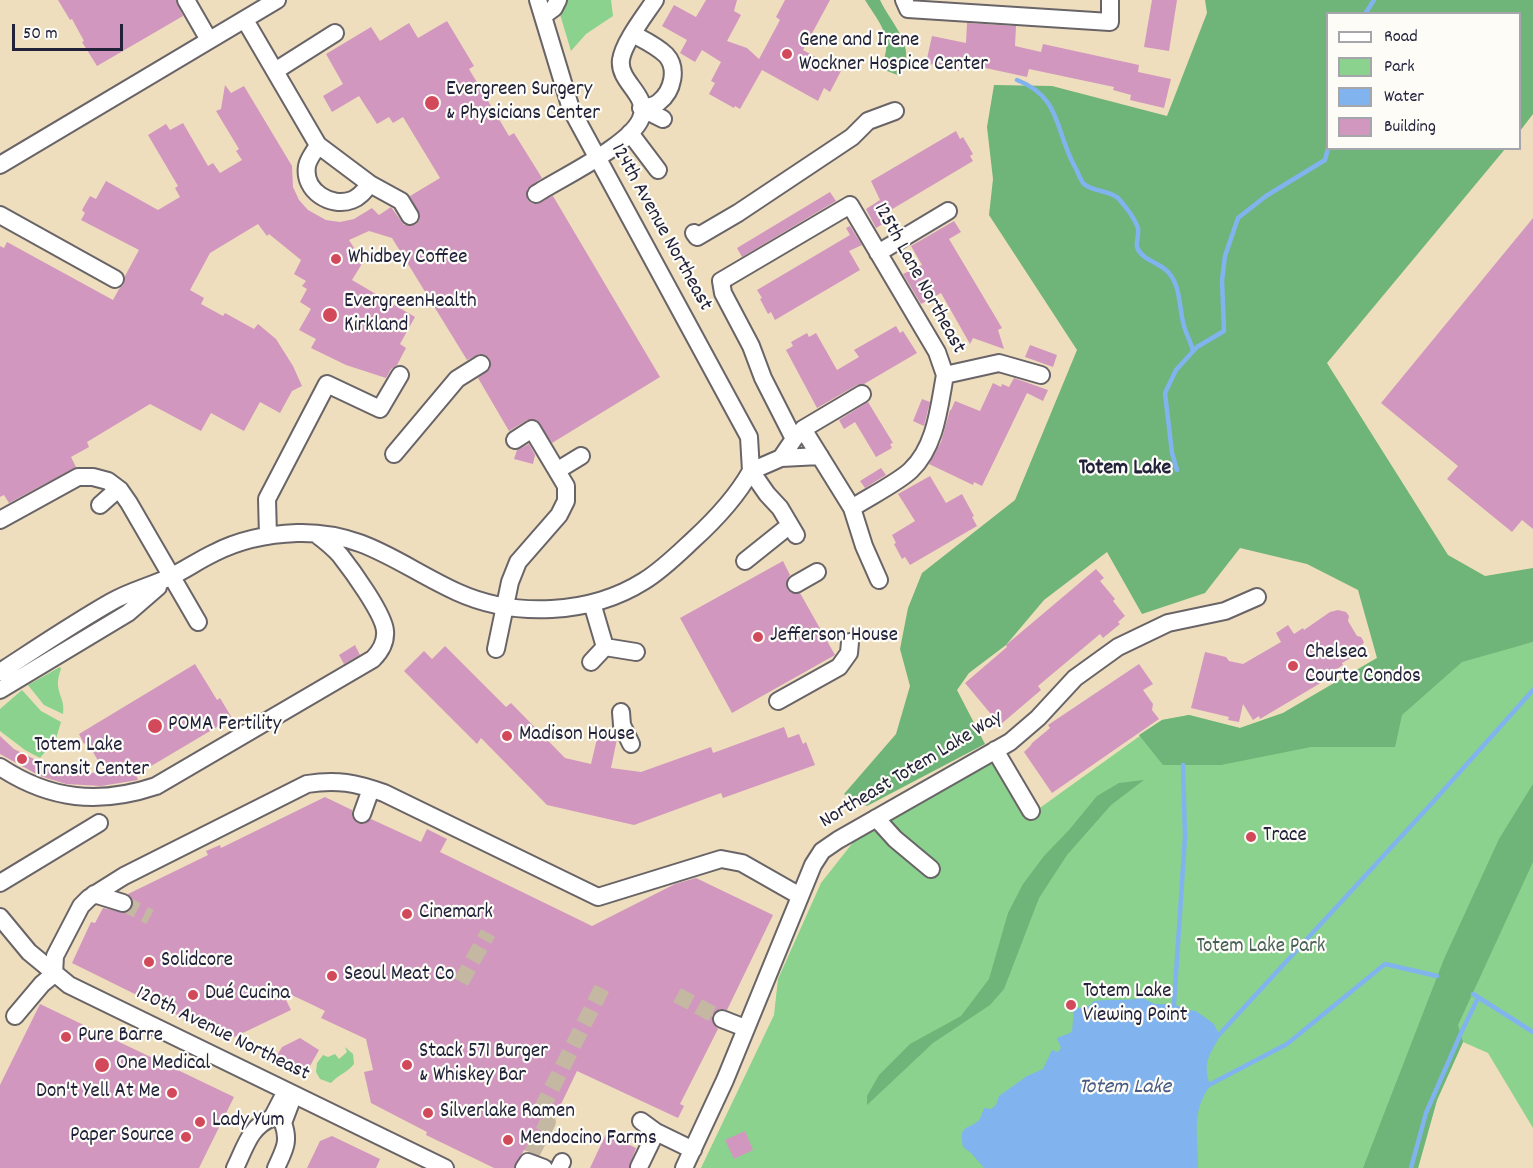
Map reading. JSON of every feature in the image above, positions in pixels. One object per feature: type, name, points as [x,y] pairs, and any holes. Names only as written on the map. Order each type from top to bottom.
[{"type":"street","points":[[186,0],[209,40]]},
{"type":"street","points":[[0,165],[277,0]]},
{"type":"street","points":[[540,8],[551,10],[558,0]]},
{"type":"street","points":[[536,194],[619,143],[630,133],[642,114],[639,98],[623,74],[620,61],[626,46],[655,0]]},
{"type":"street","points":[[906,4],[1110,22],[1110,0]]},
{"type":"street","name":"124th Avenue Northeast","points":[[540,8],[571,109],[749,437],[751,471]]},
{"type":"street","points":[[245,20],[318,145],[370,184],[401,201],[410,216]]},
{"type":"street","points":[[275,71],[335,33]]},
{"type":"street","points":[[633,34],[666,55],[673,74],[671,85],[658,103],[641,108]]},
{"type":"street","points":[[641,108],[663,119]]},
{"type":"street","points":[[694,232],[697,237],[852,137],[868,121],[895,111]]},
{"type":"street","points":[[630,133],[658,170]]},
{"type":"street","points":[[318,145],[307,165],[307,176],[311,186],[318,194],[329,201],[341,203],[354,200],[370,184]]},
{"type":"street","name":"125th Lane Northeast","points":[[798,434],[766,386],[751,346],[723,293],[721,280],[850,205],[937,352],[945,375]]},
{"type":"street","points":[[878,252],[948,211]]},
{"type":"street","points":[[0,215],[115,279]]},
{"type":"street","points":[[852,508],[911,471],[927,448],[936,421],[945,375],[999,363],[1041,375]]},
{"type":"street","points":[[394,454],[457,379],[482,364]]},
{"type":"street","points":[[268,536],[267,498],[327,384],[380,409],[400,375]]},
{"type":"street","points":[[781,458],[798,434],[862,394]]},
{"type":"street","points":[[496,649],[510,582],[519,562],[559,515],[566,501],[566,486],[530,425],[515,440]]},
{"type":"street","points":[[798,434],[820,456],[852,508],[864,546],[879,580]]},
{"type":"street","points":[[558,470],[581,456]]},
{"type":"street","points":[[3,664],[113,600],[171,577],[233,544],[268,536],[316,534],[348,538],[384,552],[455,591],[504,606],[554,609],[592,603],[627,590],[659,570],[728,506],[751,471],[781,458],[820,456]]},
{"type":"street","points":[[745,561],[793,530],[780,508],[751,471]]},
{"type":"street","points":[[0,520],[78,477],[93,477],[108,481],[129,503],[198,622]]},
{"type":"street","points":[[100,505],[118,489]]},
{"type":"street","points":[[0,767],[18,778],[56,793],[96,798],[136,793],[156,786],[373,659],[383,647],[384,623],[339,553],[316,534]]},
{"type":"street","points":[[796,584],[817,572]]},
{"type":"street","points":[[0,690],[128,613],[171,577]]},
{"type":"street","name":"Northeast Totem Lake Way","points":[[684,1168],[800,896],[822,851],[1010,742],[1038,718],[1075,678],[1119,647],[1168,623],[1225,612],[1257,597]]},
{"type":"street","points":[[592,603],[605,647]]},
{"type":"street","points":[[778,701],[816,673],[839,667],[849,653],[850,642]]},
{"type":"street","points":[[605,647],[636,652]]},
{"type":"street","points":[[591,662],[605,647]]},
{"type":"street","points":[[621,712],[622,725],[631,744]]},
{"type":"street","points":[[996,750],[1031,811]]},
{"type":"street","points":[[15,1016],[54,974],[55,956],[81,906],[94,894],[124,876],[307,784],[330,780],[358,784],[371,789],[598,897],[672,880],[721,859],[742,863],[800,896]]},
{"type":"street","points":[[362,814],[371,789]]},
{"type":"street","points":[[876,818],[895,839],[931,869]]},
{"type":"street","points":[[0,883],[99,823]]},
{"type":"street","points":[[94,894],[123,903]]},
{"type":"street","name":"120th Avenue Northeast","points":[[0,917],[27,950],[54,974],[91,997],[445,1168]]},
{"type":"street","points":[[722,1018],[745,1028]]},
{"type":"street","points":[[236,1168],[255,1127],[262,1121],[272,1118],[290,1093]]},
{"type":"street","points":[[276,1168],[288,1136],[283,1123],[290,1093]]},
{"type":"street","points":[[641,1121],[656,1132],[693,1150]]},
{"type":"street","points":[[639,1167],[656,1132]]},
{"type":"street","points":[[528,1161],[544,1168]]},
{"type":"green space","points":[[564,0],[611,0],[613,16],[586,34],[571,51],[559,11]]},
{"type":"green space","points":[[865,0],[880,0],[901,36],[906,56],[905,66],[900,76],[882,69],[886,50],[885,36]]},
{"type":"green space","points":[[1205,0],[1533,0],[1533,114],[1521,130],[1521,12],[1326,12],[1326,150],[1504,150],[1327,363],[1448,555],[1485,576],[1533,568],[1533,642],[1462,662],[1402,715],[1395,747],[1311,747],[1221,765],[1163,765],[1139,735],[1162,720],[1189,715],[1240,728],[1283,713],[1377,658],[1358,590],[1307,564],[1240,548],[1205,593],[1142,614],[1107,552],[1044,600],[1006,645],[969,673],[957,690],[985,744],[867,806],[844,794],[896,734],[910,686],[900,649],[908,608],[922,573],[1015,500],[1077,350],[989,215],[993,179],[987,127],[994,85],[1052,86],[1167,116],[1207,13]]},
{"type":"green space","name":"Totem Lake Park","points":[[1533,642],[1533,1128],[1488,1053],[1463,1042],[1437,1100],[1418,1168],[701,1168],[774,1015],[778,979],[821,883],[862,831],[1002,754],[1037,810],[1162,720],[1189,715],[1240,728],[1283,713],[1377,658],[1501,650]]},
{"type":"green space","points":[[60,667],[58,689],[63,703],[63,714],[44,705],[28,685]]},
{"type":"green space","points":[[22,690],[41,711],[61,722],[56,739],[40,758],[0,731],[0,709]]},
{"type":"green space","points":[[1144,780],[1111,805],[1067,855],[1039,898],[1004,989],[990,1005],[933,1043],[867,1105],[867,1096],[879,1075],[910,1044],[961,1016],[989,979],[1008,913],[1023,884],[1044,856],[1097,796],[1119,783]]},
{"type":"green space","points":[[1533,784],[1533,862],[1458,1025],[1463,1042],[1437,1100],[1418,1168],[1363,1168],[1444,959],[1499,839]]},
{"type":"green space","points":[[345,1047],[353,1054],[354,1064],[331,1083],[320,1079],[316,1072],[317,1063],[323,1055],[328,1057],[335,1054],[339,1059],[347,1052]]},
{"type":"water","name":"Totem Lake","points":[[1142,998],[1155,1004],[1174,1004],[1196,1011],[1214,1024],[1220,1036],[1208,1060],[1207,1071],[1210,1086],[1200,1106],[1198,1116],[1198,1168],[984,1168],[963,1147],[963,1131],[980,1119],[984,1108],[991,1109],[996,1105],[999,1096],[1027,1076],[1043,1069],[1052,1050],[1058,1052],[1061,1048],[1057,1038],[1072,1032],[1074,1007],[1087,1007],[1094,1001]]},
{"type":"building","points":[[58,0],[176,0],[183,16],[97,66],[82,42],[84,41],[72,19],[70,20]]},
{"type":"building","name":"Gene and Irene Wockner Hospice Center","points":[[706,0],[737,0],[734,11],[741,15],[727,41],[747,48],[759,59],[780,20],[776,17],[785,0],[830,0],[803,50],[841,71],[830,92],[824,88],[818,101],[762,70],[740,109],[709,94],[715,83],[711,81],[721,62],[702,50],[695,62],[680,53],[687,40],[662,26],[674,5],[696,17]]},
{"type":"building","points":[[1152,0],[1177,0],[1169,51],[1144,47]]},
{"type":"building","points":[[447,21],[474,66],[469,69],[509,136],[514,133],[542,178],[527,189],[527,199],[537,204],[553,196],[660,377],[552,443],[536,420],[527,420],[509,431],[478,378],[490,369],[490,359],[480,354],[467,360],[392,238],[369,231],[349,240],[363,262],[352,280],[415,317],[400,344],[406,348],[397,365],[391,369],[386,378],[346,365],[311,348],[316,339],[299,330],[311,309],[300,302],[307,289],[302,286],[306,281],[294,274],[301,260],[269,234],[267,236],[258,224],[210,253],[190,290],[204,298],[201,304],[223,316],[225,313],[254,329],[258,324],[276,339],[293,366],[302,386],[292,391],[280,413],[260,402],[244,431],[211,413],[201,431],[150,404],[87,442],[89,447],[71,457],[76,467],[9,503],[4,495],[0,497],[0,246],[4,248],[7,242],[113,300],[124,284],[125,276],[139,250],[81,220],[85,213],[82,210],[90,196],[96,199],[106,181],[158,210],[180,197],[175,188],[178,186],[148,135],[166,124],[170,130],[183,123],[208,166],[213,163],[220,173],[242,160],[236,151],[239,149],[216,111],[221,109],[225,85],[231,93],[244,86],[292,166],[293,187],[299,200],[308,210],[326,220],[340,222],[354,219],[372,208],[379,215],[391,207],[404,225],[415,225],[420,215],[410,196],[440,178],[403,117],[393,123],[389,117],[377,124],[359,96],[332,112],[323,96],[343,84],[326,54],[371,27],[380,41],[409,23],[418,38]]},
{"type":"building","points":[[967,23],[1016,26],[1015,46],[1041,52],[1043,44],[1139,65],[1138,72],[1171,79],[1164,108],[1130,100],[1131,95],[1113,90],[1114,87],[1029,69],[1027,77],[981,67],[981,69],[961,65],[959,71],[926,63],[932,36],[966,43]]},
{"type":"building","points":[[956,131],[960,139],[963,137],[973,154],[970,156],[973,161],[884,214],[888,221],[876,228],[866,209],[880,200],[871,181]]},
{"type":"building","points":[[830,192],[836,201],[742,257],[737,248]]},
{"type":"building","points":[[1533,218],[1533,529],[1522,520],[1512,532],[1447,479],[1458,466],[1381,403]]},
{"type":"building","points":[[954,221],[961,232],[949,239],[1002,328],[998,330],[1004,349],[973,338],[970,344],[941,293],[921,304],[903,274],[922,265],[911,246]]},
{"type":"building","points":[[850,226],[862,245],[849,251],[860,270],[775,320],[771,312],[768,314],[757,290],[850,235],[846,228]]},
{"type":"building","points":[[896,326],[900,333],[903,331],[917,353],[817,408],[786,350],[793,346],[791,342],[807,333],[809,337],[816,333],[837,370],[859,357],[854,350]]},
{"type":"building","points":[[1030,345],[1057,355],[1053,367],[1025,357]]},
{"type":"building","points":[[1014,378],[1048,390],[1043,401],[1027,393],[982,486],[974,482],[973,485],[929,464],[941,442],[950,410],[955,401],[980,411],[993,383],[1001,387],[1002,384],[1009,387]]},
{"type":"building","points":[[922,399],[930,402],[924,426],[913,421]]},
{"type":"building","points":[[868,402],[893,443],[890,444],[892,448],[876,457],[855,422],[844,429],[839,420]]},
{"type":"building","points":[[529,444],[535,455],[533,464],[514,459],[517,450]]},
{"type":"building","points":[[881,468],[886,475],[865,488],[860,481]]},
{"type":"building","points":[[930,476],[946,503],[962,494],[977,526],[910,565],[905,557],[902,559],[892,535],[915,521],[898,494]]},
{"type":"building","name":"Jefferson House","points":[[783,561],[790,575],[787,579],[787,589],[791,593],[800,593],[835,655],[732,713],[680,618]]},
{"type":"building","points":[[1096,569],[1104,578],[1100,581],[1125,616],[1118,622],[1120,624],[1103,638],[1100,634],[1038,686],[1041,690],[1000,725],[965,683]]},
{"type":"building","name":"Chelsea Courte Condos","points":[[1338,610],[1346,612],[1349,616],[1348,621],[1357,636],[1361,637],[1364,642],[1356,655],[1342,663],[1343,665],[1337,669],[1339,672],[1260,719],[1259,716],[1253,720],[1243,704],[1239,722],[1228,720],[1229,717],[1191,708],[1205,652],[1243,664],[1281,642],[1276,633],[1288,625],[1294,634],[1303,628],[1304,630],[1330,612]]},
{"type":"building","points":[[355,645],[360,655],[344,664],[339,655]]},
{"type":"building","name":"Madison House","points":[[445,646],[506,707],[511,703],[565,758],[591,764],[599,730],[614,733],[617,739],[611,768],[641,772],[711,747],[713,753],[784,727],[788,738],[799,734],[803,744],[806,742],[815,765],[723,798],[721,793],[634,825],[547,805],[481,738],[477,744],[404,671],[424,651],[432,659]]},
{"type":"building","points":[[195,664],[217,700],[220,698],[232,718],[136,775],[138,780],[101,786],[66,784],[40,776],[0,754],[0,736],[14,749],[46,765],[63,770],[106,774],[87,742],[84,744],[79,734]]},
{"type":"building","points":[[1139,664],[1153,684],[1143,690],[1153,704],[1152,710],[1159,719],[1052,793],[1024,752],[1050,728],[1048,725]]},
{"type":"building","points":[[325,797],[352,810],[352,816],[359,824],[364,824],[371,819],[421,842],[427,829],[447,839],[440,852],[592,926],[675,884],[696,878],[773,915],[727,1010],[720,1009],[712,1015],[712,1021],[718,1029],[680,1104],[684,1106],[678,1118],[577,1071],[537,1154],[524,1150],[514,1168],[494,1168],[426,1135],[427,1132],[371,1103],[364,1072],[373,1070],[366,1039],[321,1018],[325,1011],[315,1006],[281,990],[291,1010],[228,1040],[72,963],[91,922],[95,923],[103,908],[126,913],[133,906],[133,900],[128,894],[208,855],[206,851],[220,845],[221,848]]},
{"type":"building","points":[[40,1004],[234,1097],[199,1168],[0,1168],[0,1085]]},
{"type":"building","points":[[300,1038],[319,1050],[305,1075],[288,1068],[289,1066],[275,1059],[282,1047]]},
{"type":"building","points":[[745,1131],[753,1150],[734,1159],[725,1140]]},
{"type":"building","points":[[606,1134],[636,1148],[629,1168],[590,1168]]},
{"type":"building","points":[[332,1136],[380,1159],[376,1168],[307,1168],[320,1141]]},
{"type":"waterway","points":[[1366,12],[1374,0]]},
{"type":"waterway","points":[[1017,80],[1032,87],[1050,106],[1083,182],[1088,187],[1118,198],[1137,225],[1139,251],[1169,273],[1173,279],[1178,291],[1184,326],[1193,351]]},
{"type":"waterway","points":[[1177,470],[1172,453],[1165,393],[1176,370],[1197,347],[1224,331],[1222,280],[1225,256],[1238,218],[1266,196],[1325,160],[1328,150]]},
{"type":"waterway","points":[[1216,1038],[1533,690]]},
{"type":"waterway","points":[[1170,1008],[1174,1004],[1185,837],[1183,765]]},
{"type":"waterway","points":[[1205,1087],[1287,1044],[1385,964],[1437,976]]},
{"type":"waterway","points":[[1473,994],[1533,1032]]},
{"type":"waterway","points":[[1411,1168],[1426,1113],[1478,998]]},
{"type":"tunnel","points":[[123,903],[150,917]]},
{"type":"tunnel","points":[[461,982],[488,933]]},
{"type":"tunnel","points":[[532,1153],[548,1122],[542,1108],[603,986]]},
{"type":"tunnel","points":[[677,995],[722,1019]]},
{"type":"place","name":"Gene and Irene Wockner Hospice Center","points":[[787,54]]},
{"type":"place","name":"Evergreen Surgery & Physicians Center","points":[[432,103]]},
{"type":"place","name":"Whidbey Coffee","points":[[336,259]]},
{"type":"place","name":"EvergreenHealth Kirkland","points":[[330,315]]},
{"type":"place","name":"Jefferson House","points":[[758,637]]},
{"type":"place","name":"Chelsea Courte Condos","points":[[1293,666]]},
{"type":"place","name":"POMA Fertility","points":[[155,726]]},
{"type":"place","name":"Madison House","points":[[507,736]]},
{"type":"place","name":"Totem Lake Transit Center","points":[[22,759]]},
{"type":"place","name":"Trace","points":[[1251,837]]},
{"type":"place","name":"Cinemark","points":[[407,914]]},
{"type":"place","name":"Solidcore","points":[[149,962]]},
{"type":"place","name":"Seoul Meat Co","points":[[332,976]]},
{"type":"place","name":"Dué Cucina","points":[[193,995]]},
{"type":"place","name":"Totem Lake Viewing Point","points":[[1071,1005]]},
{"type":"place","name":"Pure Barre","points":[[66,1037]]},
{"type":"place","name":"One Medical","points":[[102,1065]]},
{"type":"place","name":"Stack 571 Burger & Whiskey Bar","points":[[407,1065]]},
{"type":"place","name":"Don't Yell At Me","points":[[172,1093]]},
{"type":"place","name":"Silverlake Ramen","points":[[428,1113]]},
{"type":"place","name":"Lady Yum","points":[[200,1122]]},
{"type":"place","name":"Paper Source","points":[[186,1137]]},
{"type":"place","name":"Mendocino Farms","points":[[508,1140]]},
{"type":"district","name":"Totem Lake","points":[[1125,470]]}]
